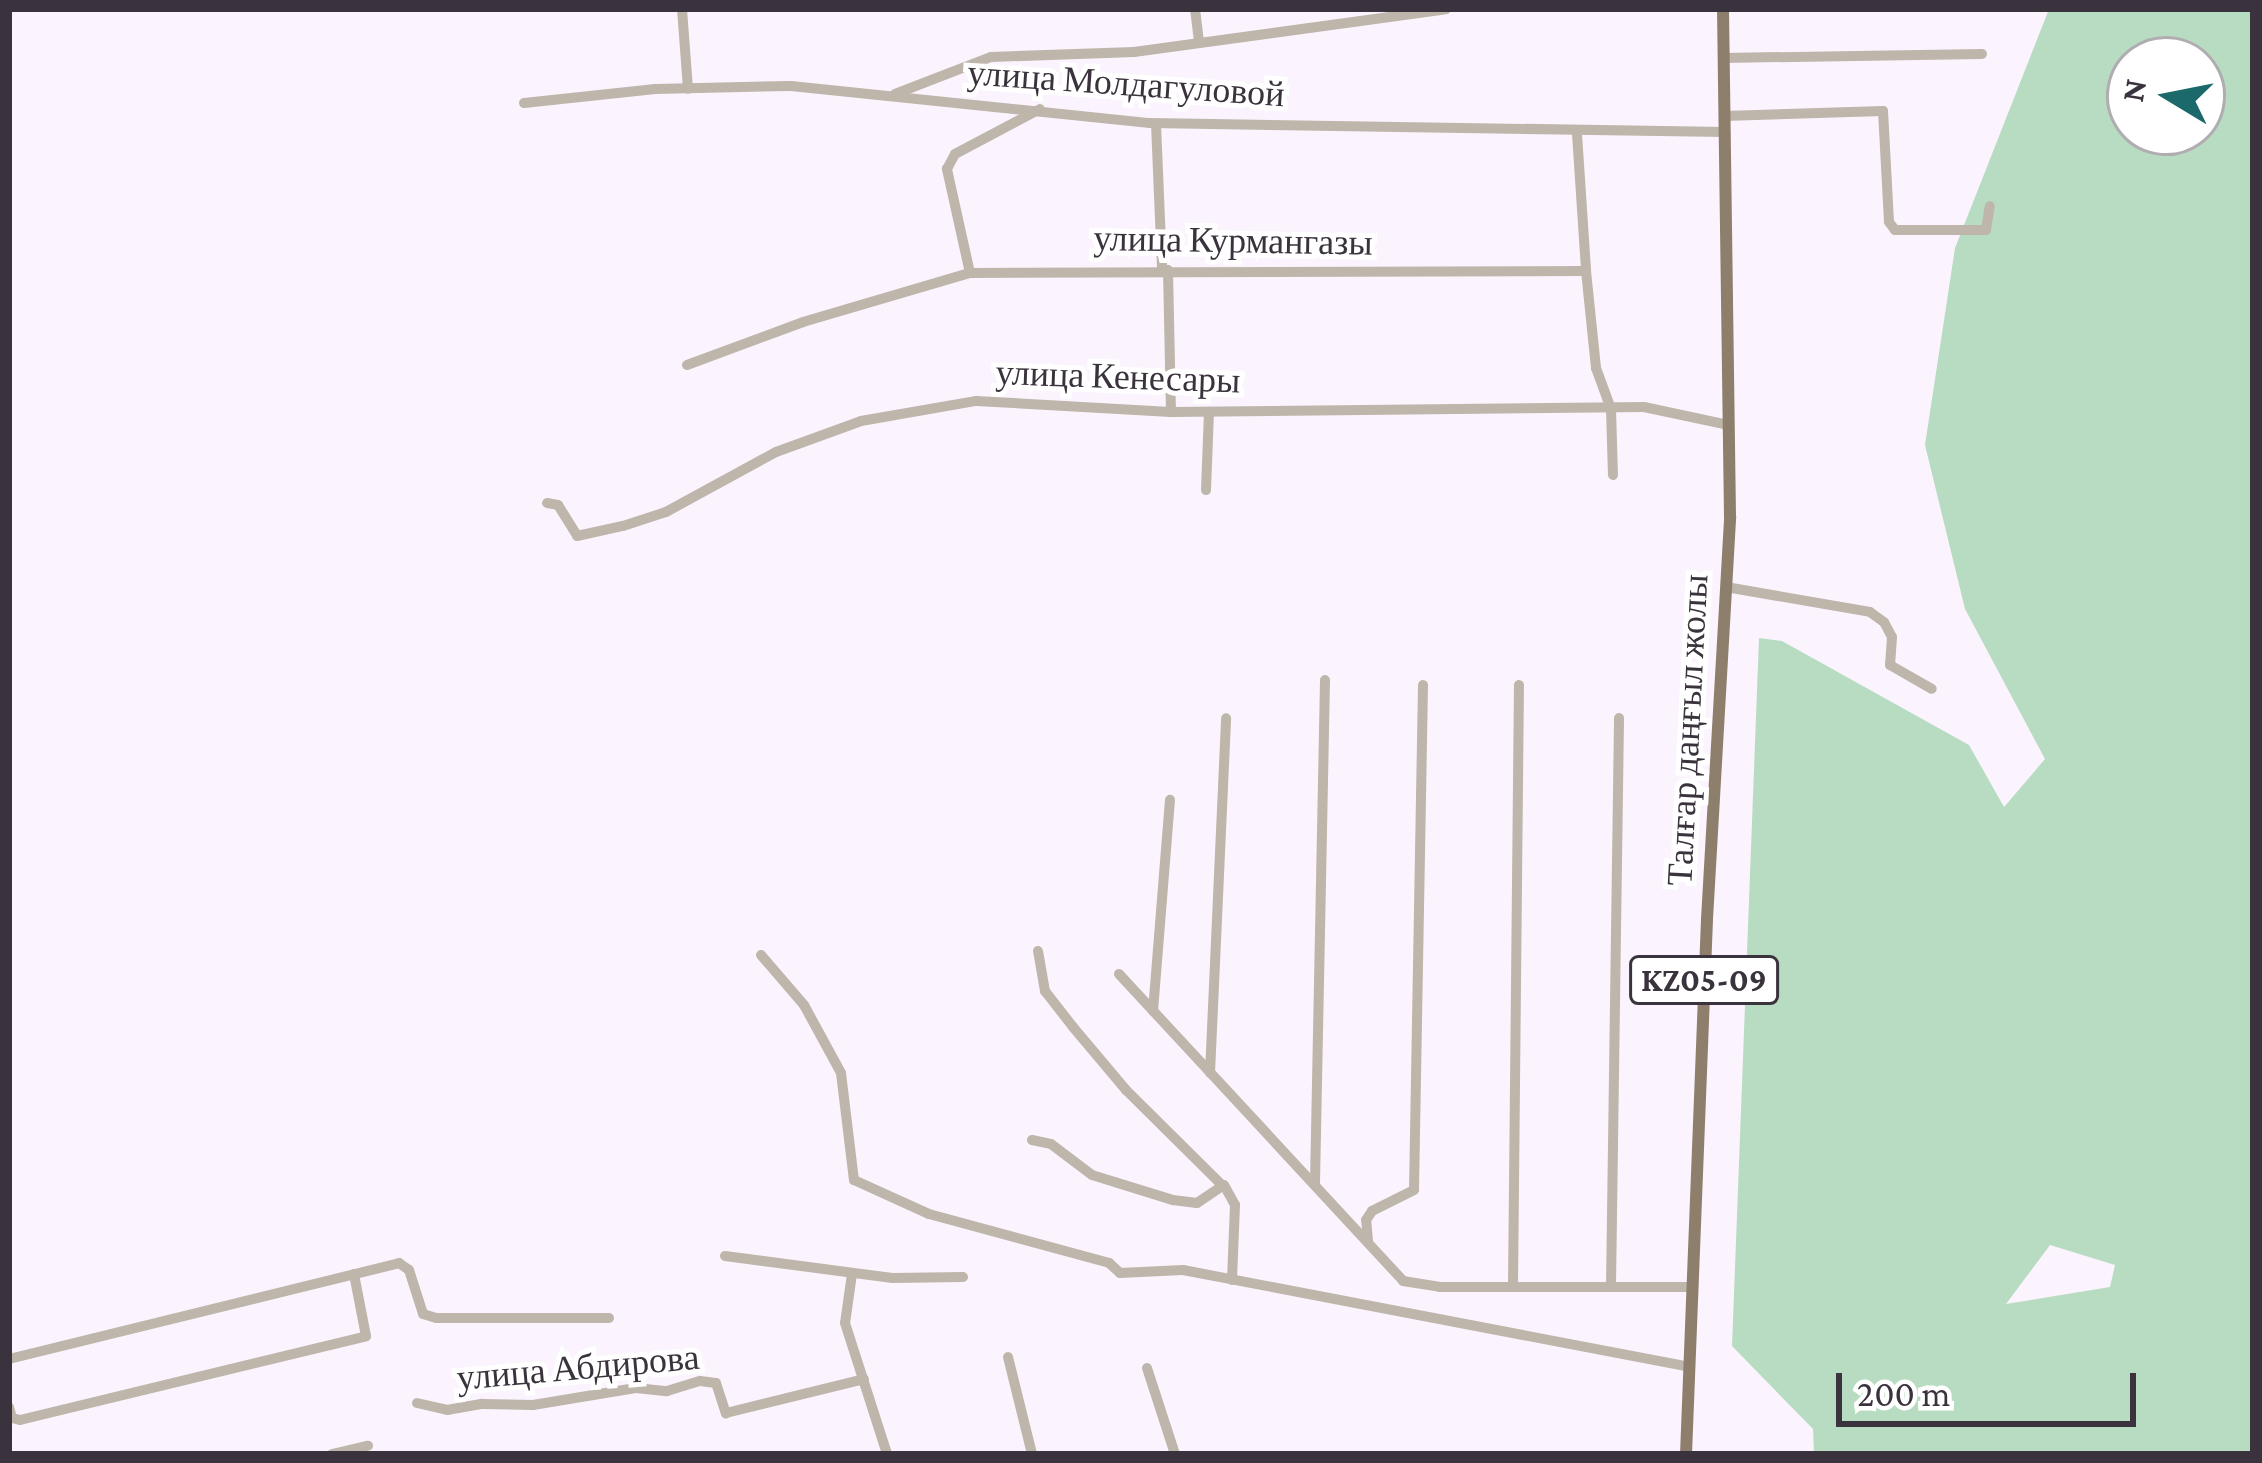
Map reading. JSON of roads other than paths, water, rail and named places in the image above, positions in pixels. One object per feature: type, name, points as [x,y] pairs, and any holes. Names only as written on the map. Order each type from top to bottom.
[{"type":"main road","name":"Талғар даңғыл жолы","points":[[1686,1454],[1726,586],[1729,425],[1723,9]]},
{"type":"street","points":[[682,9],[688,88]]},
{"type":"street","points":[[1195,9],[1198,41]]},
{"type":"street","points":[[892,96],[991,57],[1080,57],[1446,9]]},
{"type":"street","points":[[1724,58],[1982,54]]},
{"type":"street","name":"улица Молдагуловой","points":[[524,103],[688,88],[791,86],[1156,124],[1577,134],[1725,132]]},
{"type":"street","points":[[970,272],[947,170],[955,154],[1040,110]]},
{"type":"street","points":[[1724,116],[1883,111],[1889,222],[1894,230],[1986,230],[1990,206]]},
{"type":"street","points":[[1156,124],[1172,412]]},
{"type":"street","points":[[1577,134],[1596,368],[1611,410],[1612,476]]},
{"type":"street","name":"улица Курмангазы","points":[[687,365],[803,322],[970,272],[1165,270],[1272,276],[1586,271]]},
{"type":"street","name":"улица Кенесары","points":[[547,503],[559,505],[577,536],[623,526],[666,512],[776,452],[861,421],[976,401],[1172,412],[1675,410],[1729,425]]},
{"type":"street","points":[[1206,490],[1209,412]]},
{"type":"street","points":[[1726,586],[1870,612],[1884,622],[1892,637],[1890,664],[1932,689]]},
{"type":"street","points":[[1315,1183],[1325,680]]},
{"type":"street","points":[[1369,1244],[1366,1220],[1372,1211],[1414,1190],[1423,685]]},
{"type":"street","points":[[1513,1285],[1519,685]]},
{"type":"street","points":[[1210,1073],[1226,718]]},
{"type":"street","points":[[1611,1286],[1619,718]]},
{"type":"street","points":[[1153,1010],[1170,800]]},
{"type":"street","points":[[1038,951],[1045,991],[1073,1027],[1126,1090],[1232,1191],[1232,1280]]},
{"type":"street","points":[[761,955],[804,1005],[841,1073],[854,1180],[929,1214],[1109,1263],[1120,1273],[1184,1270],[1690,1373]]},
{"type":"street","points":[[1119,974],[1403,1281],[1439,1287],[1693,1287]]},
{"type":"street","points":[[1032,1140],[1051,1144],[1092,1175],[1173,1200],[1197,1203],[1222,1185]]},
{"type":"street","points":[[725,1256],[852,1274],[963,1277]]},
{"type":"street","points":[[9,1359],[398,1263],[409,1270],[423,1314],[436,1318],[609,1318]]},
{"type":"street","points":[[9,1407],[12,1418],[20,1420],[366,1336],[354,1274]]},
{"type":"street","points":[[852,1274],[845,1323],[887,1454]]},
{"type":"street","points":[[1008,1357],[1032,1454]]},
{"type":"street","points":[[1147,1368],[1174,1454]]},
{"type":"street","name":"улица Абдирова","points":[[417,1403],[447,1410],[533,1405],[636,1388],[667,1390],[700,1381],[716,1383],[726,1413],[864,1379]]},
{"type":"street","points":[[332,1454],[368,1446]]}]
